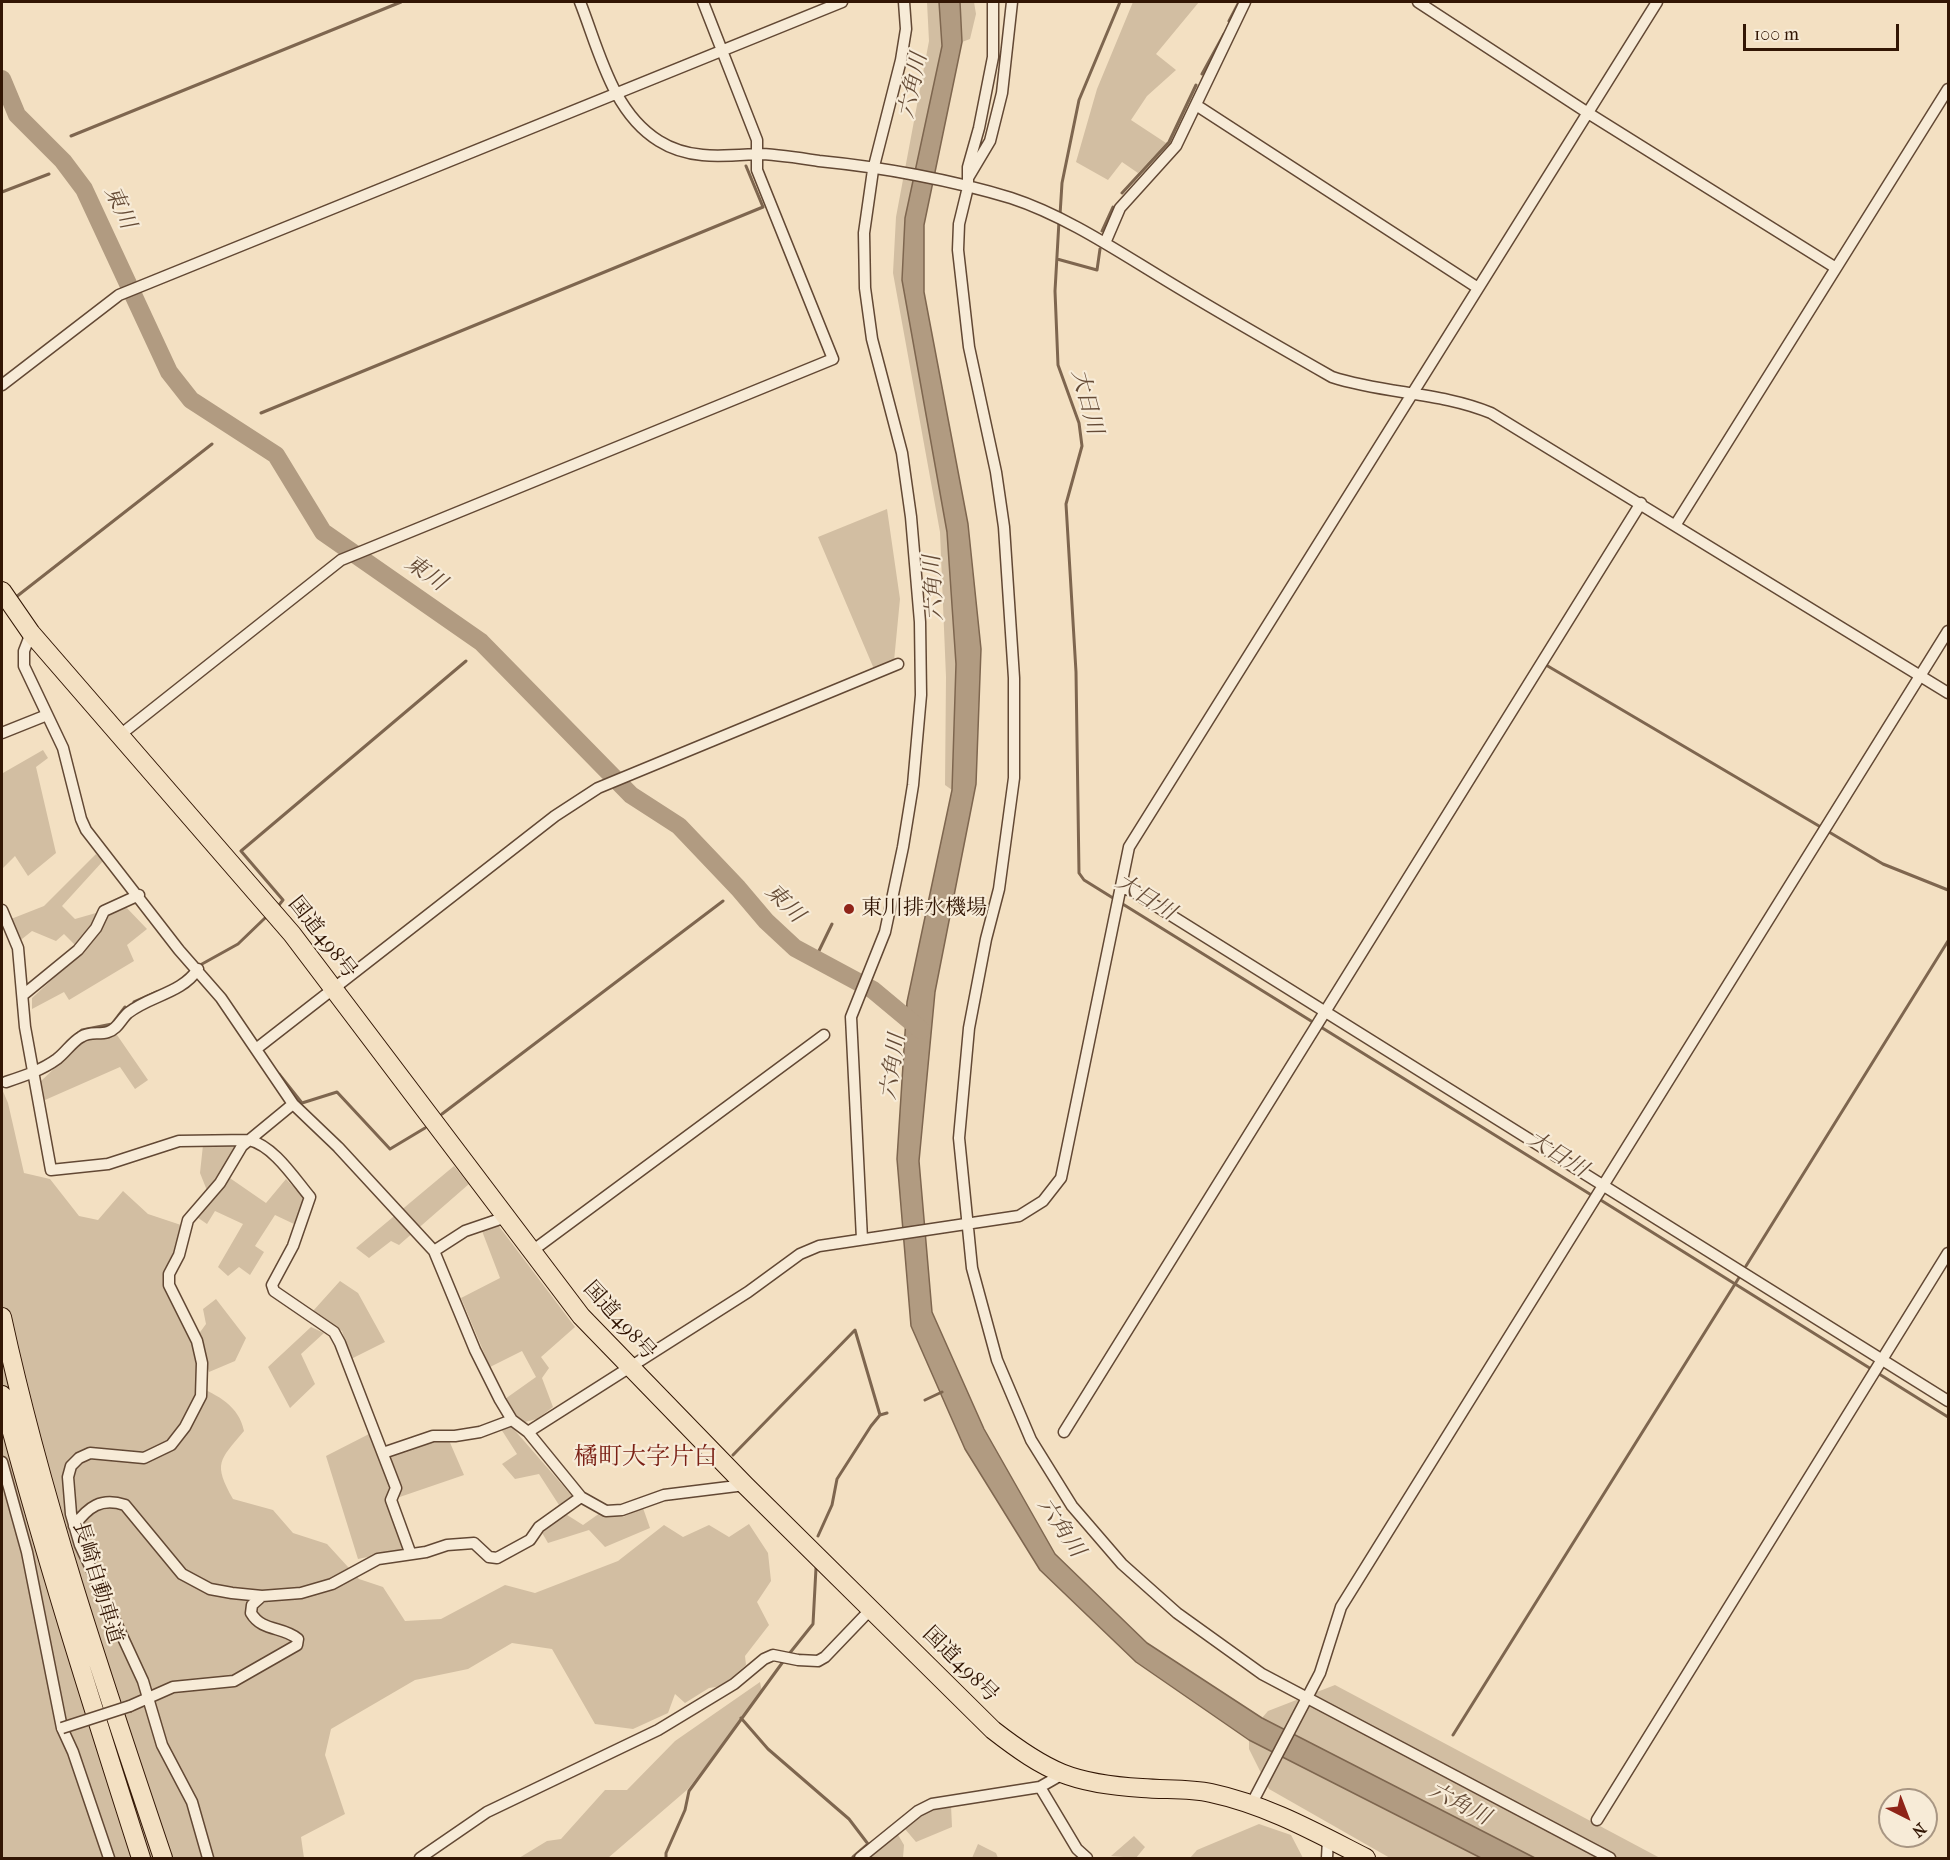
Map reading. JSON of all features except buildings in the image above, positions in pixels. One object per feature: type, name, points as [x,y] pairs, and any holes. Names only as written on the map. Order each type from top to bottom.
[{"type":"highway","name":"国道498号","points":[[2,591],[32,633],[292,934],[581,1316],[745,1485],[993,1730],[1026,1756],[1062,1775],[1116,1787],[1207,1792],[1252,1803],[1366,1858]]},
{"type":"highway","name":"長崎自動車道","points":[[2,1317],[49,1504],[100,1671],[163,1858]]},
{"type":"highway","name":"長崎自動車道","points":[[2,1395],[32,1510],[141,1858]]},
{"type":"street","points":[[580,2],[616,93],[634,120],[647,133],[678,150],[724,158],[758,154],[877,170],[966,184],[1012,199],[1105,243],[1332,377],[1357,385],[1470,404],[1491,413],[1676,524],[1948,693]]},
{"type":"street","points":[[120,735],[341,560],[833,359],[757,170],[757,140],[741,96],[720,50],[704,2]]},
{"type":"street","points":[[2,385],[119,295],[842,2]]},
{"type":"street","points":[[865,1239],[851,1017],[885,932],[913,785],[921,695],[920,622],[911,517],[902,453],[872,339],[865,288],[864,233],[901,60],[906,29],[904,2]]},
{"type":"street","points":[[993,2],[993,57],[968,167],[959,224],[958,266],[969,347],[996,472],[1005,527],[1012,641],[1014,778],[1005,855],[969,1028],[959,1138],[964,1225],[972,1268],[996,1360],[1031,1440],[1072,1506],[1122,1564],[1168,1606],[1237,1657],[1306,1700],[1610,1858]]},
{"type":"street","points":[[966,184],[990,141],[993,131],[1002,93],[1012,2]]},
{"type":"street","points":[[1105,243],[1120,208],[1176,146],[1210,69],[1245,2]]},
{"type":"street","points":[[1418,2],[1588,113],[1836,268]]},
{"type":"street","points":[[528,1432],[748,1292],[800,1254],[819,1246],[1019,1216],[1043,1202],[1061,1178],[1123,888],[1129,847],[1657,2]]},
{"type":"street","points":[[1676,524],[1948,89]]},
{"type":"street","points":[[1196,105],[1478,288]]},
{"type":"street","points":[[1064,1432],[1641,503]]},
{"type":"street","points":[[1252,1803],[1320,1673],[1341,1606],[1948,631]]},
{"type":"street","points":[[32,633],[24,651],[24,666],[63,748],[81,819],[86,830],[139,895],[179,950],[198,969],[293,1104],[338,1147],[434,1251],[475,1350],[512,1420],[528,1432],[581,1497],[606,1511],[622,1510],[664,1496],[745,1485]]},
{"type":"street","points":[[256,1049],[555,816],[605,786],[898,664]]},
{"type":"street","points":[[2,733],[47,715]]},
{"type":"street","points":[[1123,888],[1132,891],[1325,1014],[1948,1401]]},
{"type":"street","points":[[23,995],[78,950],[96,928],[104,910],[139,895]]},
{"type":"street","points":[[2,910],[18,948],[33,1073],[51,1170],[108,1164],[179,1141],[249,1140],[259,1142],[278,1159],[310,1197],[293,1246],[272,1285],[274,1291],[334,1332],[396,1488],[392,1500],[410,1552]]},
{"type":"street","points":[[6,1082],[33,1073],[57,1059],[87,1034],[106,1033],[115,1029],[127,1014],[153,997],[171,992],[191,979],[198,969]]},
{"type":"street","points":[[532,1251],[824,1035]]},
{"type":"street","points":[[208,1858],[192,1802],[162,1745],[143,1681],[80,1545],[74,1526],[68,1477],[71,1466],[79,1458],[90,1453],[144,1458],[157,1454],[171,1445],[185,1427],[201,1396],[203,1381],[197,1341],[169,1285],[169,1274],[179,1255],[188,1221],[220,1183],[242,1146],[293,1104]]},
{"type":"street","points":[[434,1251],[465,1231],[506,1217]]},
{"type":"street","points":[[1596,1820],[1948,1253]]},
{"type":"street","points":[[383,1453],[433,1436],[455,1436],[480,1432],[512,1420]]},
{"type":"street","points":[[2,1462],[27,1552],[62,1728],[73,1752],[109,1858]]},
{"type":"street","points":[[74,1526],[92,1505],[114,1502],[125,1505],[166,1558],[197,1584],[221,1591],[262,1596],[300,1593],[332,1584],[378,1558],[400,1557],[410,1552],[426,1552],[447,1545],[474,1543],[489,1557],[497,1557],[530,1540],[539,1527],[581,1497]]},
{"type":"street","points":[[62,1728],[149,1699],[173,1687],[234,1681],[297,1645],[298,1639],[292,1634],[274,1630],[255,1620],[251,1612],[252,1605],[262,1596]]},
{"type":"street","points":[[420,1858],[487,1812],[658,1730],[734,1684],[764,1659],[773,1655],[781,1655],[798,1660],[818,1661],[825,1657],[872,1608]]},
{"type":"street","points":[[860,1858],[918,1811],[932,1804],[1040,1787],[1062,1775]]},
{"type":"street","points":[[1040,1787],[1077,1849],[1087,1858]]},
{"type":"street","points":[[1327,1858],[1328,1839]]},
{"type":"shaded area","points":[[927,2],[939,2],[942,46],[905,218],[902,280],[947,532],[956,664],[952,790],[945,785],[946,677],[940,532],[893,273],[896,217],[929,41]]},
{"type":"shaded area","points":[[939,2],[960,2],[962,42],[924,225],[924,292],[968,524],[981,649],[976,784],[935,992],[919,1161],[932,1312],[984,1429],[1055,1554],[1147,1643],[1262,1718],[1535,1858],[1481,1858],[1249,1740],[1136,1662],[1040,1570],[965,1449],[911,1326],[897,1159],[907,1002],[952,790],[956,664],[947,532],[902,280],[905,218],[942,46]]},
{"type":"shaded area","points":[[960,2],[974,2],[976,14],[970,39],[962,42]]},
{"type":"shaded area","points":[[1133,2],[1199,2],[1156,54],[1176,70],[1147,96],[1131,120],[1166,143],[1138,173],[1122,162],[1108,180],[1076,162],[1097,89]]},
{"type":"shaded area","points":[[887,509],[900,599],[894,661],[874,669],[818,537]]},
{"type":"shaded area","points":[[43,750],[48,758],[36,767],[56,853],[28,876],[15,856],[2,869],[2,777],[3,773]]},
{"type":"shaded area","points":[[96,854],[103,861],[62,906],[75,919],[124,905],[147,929],[127,945],[134,961],[69,1000],[64,992],[32,1009],[32,998],[82,952],[64,934],[56,941],[32,931],[17,943],[11,919],[44,906]]},
{"type":"shaded area","points":[[117,1035],[148,1080],[135,1089],[120,1067],[45,1100],[39,1083],[86,1038]]},
{"type":"shaded area","points":[[2,1089],[8,1103],[24,1173],[50,1179],[79,1216],[98,1220],[123,1191],[148,1214],[181,1225],[175,1250],[163,1272],[165,1291],[193,1342],[197,1360],[196,1386],[226,1402],[237,1415],[244,1431],[224,1456],[222,1463],[223,1477],[233,1499],[273,1510],[293,1533],[327,1544],[359,1579],[383,1587],[405,1621],[441,1619],[505,1585],[535,1593],[618,1561],[664,1525],[683,1537],[709,1525],[729,1537],[749,1524],[768,1553],[771,1581],[757,1602],[769,1625],[745,1656],[746,1665],[722,1686],[709,1688],[685,1703],[675,1694],[668,1713],[633,1729],[595,1724],[552,1649],[512,1643],[468,1669],[415,1680],[331,1729],[325,1755],[345,1814],[301,1837],[304,1858],[2,1858]]},
{"type":"shaded area","points":[[203,1145],[238,1146],[224,1174],[266,1203],[286,1179],[304,1198],[294,1224],[275,1215],[255,1246],[264,1252],[250,1275],[239,1267],[228,1276],[218,1267],[243,1224],[215,1211],[207,1224],[191,1213],[208,1193],[200,1173]]},
{"type":"shaded area","points":[[454,1166],[469,1184],[399,1245],[391,1241],[369,1258],[356,1248]]},
{"type":"shaded area","points":[[498,1225],[575,1327],[541,1357],[549,1368],[542,1378],[553,1407],[537,1419],[521,1423],[505,1399],[536,1377],[522,1351],[490,1367],[461,1298],[500,1278],[482,1231]]},
{"type":"shaded area","points":[[340,1281],[358,1293],[385,1342],[351,1359],[342,1331],[313,1311]]},
{"type":"shaded area","points":[[216,1299],[246,1338],[235,1361],[209,1372],[198,1335],[206,1324],[203,1309]]},
{"type":"shaded area","points":[[311,1327],[324,1333],[301,1354],[315,1384],[290,1408],[268,1367]]},
{"type":"shaded area","points":[[511,1426],[572,1496],[559,1505],[539,1474],[515,1479],[502,1464],[517,1454],[501,1429]]},
{"type":"shaded area","points":[[371,1433],[382,1457],[448,1438],[464,1475],[388,1501],[406,1549],[358,1559],[326,1456]]},
{"type":"shaded area","points":[[643,1508],[650,1528],[605,1547],[589,1530],[548,1543],[541,1531],[564,1513],[583,1525],[600,1513],[623,1517]]},
{"type":"shaded area","points":[[760,1682],[762,1692],[688,1789],[608,1858],[519,1858],[547,1841],[561,1839],[605,1790],[627,1790],[675,1741]]},
{"type":"shaded area","points":[[1335,1685],[1660,1858],[1535,1858],[1262,1718],[1268,1711]]},
{"type":"shaded area","points":[[1249,1740],[1481,1858],[1390,1858],[1269,1789],[1249,1749]]},
{"type":"shaded area","points":[[951,1805],[952,1827],[916,1842],[905,1829],[929,1810]]},
{"type":"shaded area","points":[[1259,1824],[1291,1835],[1303,1858],[1190,1858],[1197,1850]]},
{"type":"shaded area","points":[[897,1833],[904,1845],[903,1858],[869,1858]]},
{"type":"shaded area","points":[[1134,1836],[1145,1847],[1136,1858],[1111,1856]]},
{"type":"shaded area","points":[[978,1844],[996,1853],[998,1858],[972,1858]]},
{"type":"waterway","points":[[71,136],[401,2]]},
{"type":"waterway","name":"大日川","points":[[1060,215],[1062,183],[1079,100],[1120,2]]},
{"type":"waterway","points":[[1229,21],[1239,2]]},
{"type":"waterway","points":[[1202,74],[1224,34]]},
{"type":"waterway","name":"東川","points":[[2,79],[17,115],[63,161],[84,189],[169,372],[191,400],[276,455],[323,532],[481,642],[631,795],[679,826],[766,921],[795,948],[873,990],[921,1030]]},
{"type":"waterway","points":[[1122,193],[1169,142],[1196,85]]},
{"type":"waterway","points":[[261,413],[763,207],[746,166]]},
{"type":"waterway","points":[[2,192],[49,174]]},
{"type":"waterway","points":[[1102,231],[1113,207]]},
{"type":"waterway","name":"大日川","points":[[1059,221],[1055,291],[1058,365],[1079,423],[1082,446],[1066,504],[1076,672],[1079,873],[1084,880],[1593,1196]]},
{"type":"waterway","points":[[1057,259],[1097,270],[1100,249]]},
{"type":"waterway","points":[[16,597],[212,444]]},
{"type":"waterway","points":[[279,905],[283,900],[241,851],[466,661]]},
{"type":"waterway","points":[[1546,665],[1819,826]]},
{"type":"waterway","points":[[1829,832],[1883,864],[1948,890]]},
{"type":"waterway","points":[[442,1114],[723,901]]},
{"type":"waterway","points":[[202,964],[238,944],[265,918]]},
{"type":"waterway","points":[[815,959],[832,924]]},
{"type":"waterway","points":[[1746,1266],[1948,941]]},
{"type":"waterway","points":[[134,1002],[157,992]]},
{"type":"waterway","points":[[77,1034],[82,1030],[112,1024],[125,1007]]},
{"type":"waterway","points":[[279,1074],[302,1103],[337,1092],[390,1149],[425,1128]]},
{"type":"waterway","name":"大日川","points":[[1599,1199],[1948,1417]]},
{"type":"waterway","points":[[1453,1735],[1740,1276]]},
{"type":"waterway","points":[[733,1455],[855,1330],[880,1415]]},
{"type":"waterway","points":[[925,1400],[942,1392]]},
{"type":"waterway","points":[[818,1536],[832,1505],[837,1479],[871,1426],[880,1415],[887,1413]]},
{"type":"waterway","points":[[789,1654],[813,1624],[816,1568]]},
{"type":"waterway","points":[[666,1858],[666,1853],[685,1810],[689,1791],[785,1659]]},
{"type":"waterway","points":[[741,1718],[768,1749],[849,1819],[868,1844],[853,1857]]},
{"type":"place","name":"東川排水機場","points":[[849,909]]},
{"type":"district","name":"橘町大字片白","points":[[646,1458]]},
{"type":"water label","name":"六角川","points":[[914,86]]},
{"type":"water label","name":"六角川","points":[[935,588]]},
{"type":"water label","name":"六角川","points":[[894,1067]]},
{"type":"water label","name":"六角川","points":[[1060,1528]]},
{"type":"water label","name":"六角川","points":[[1459,1805]]}]
